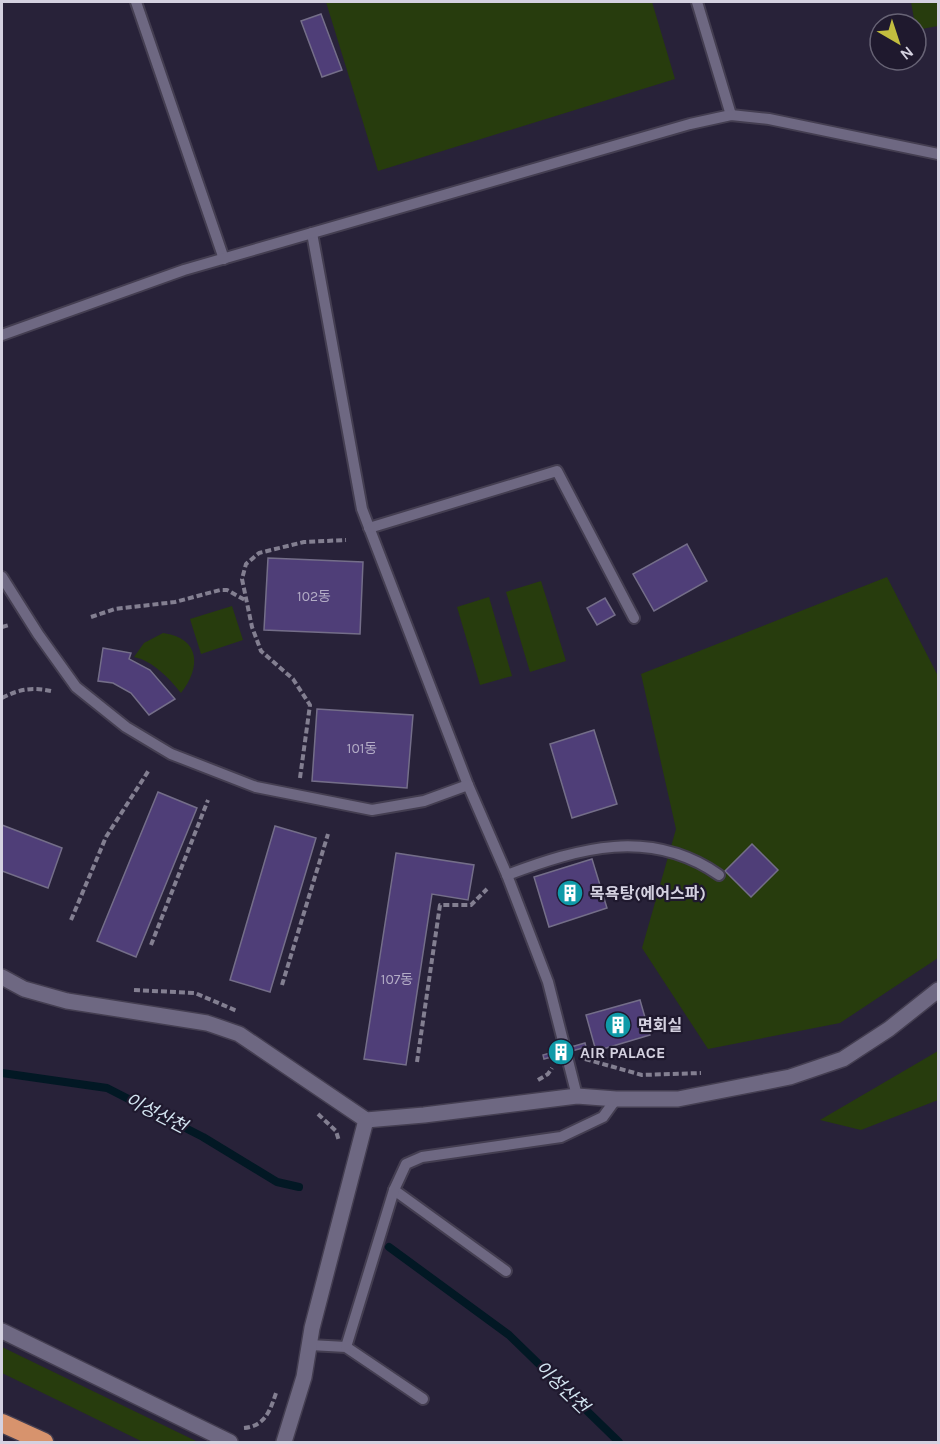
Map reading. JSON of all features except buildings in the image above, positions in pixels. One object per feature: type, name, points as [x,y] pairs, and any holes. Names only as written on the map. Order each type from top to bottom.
[{"type":"highway","points":[[2,1423],[44,1443]]},
{"type":"street","points":[[2,977],[24,989],[68,1001],[207,1023],[239,1034],[366,1120],[424,1116],[577,1096],[616,1099],[678,1099],[801,1073],[843,1059],[889,1029],[939,990]]},
{"type":"street","points":[[284,1443],[304,1377],[366,1120]]},
{"type":"street","points":[[2,1331],[230,1443]]},
{"type":"lane","points":[[136,2],[224,259]]},
{"type":"lane","points":[[697,2],[731,115]]},
{"type":"lane","points":[[2,335],[184,270],[690,124],[731,115],[769,119],[939,154]]},
{"type":"lane","points":[[312,233],[362,509],[468,786],[507,875],[548,982],[577,1096]]},
{"type":"lane","points":[[369,528],[556,471],[634,618]]},
{"type":"lane","points":[[2,577],[38,634],[76,687],[126,728],[181,758],[256,787],[372,810],[424,801],[468,786]]},
{"type":"lane","points":[[507,875],[602,846],[628,845],[684,856],[702,863],[719,875]]},
{"type":"lane","points":[[346,1347],[394,1190],[406,1164],[422,1156],[561,1137],[603,1117],[616,1099]]},
{"type":"lane","points":[[394,1190],[506,1271]]},
{"type":"lane","points":[[310,1345],[346,1347],[423,1399]]},
{"type":"path","points":[[300,785],[310,705],[293,679],[261,651],[245,600],[242,579],[246,564],[259,554],[304,542],[346,540]]},
{"type":"path","points":[[92,617],[115,609],[175,602],[219,590],[227,590],[245,600]]},
{"type":"path","points":[[2,627],[9,625]]},
{"type":"path","points":[[2,699],[18,690],[36,688],[51,691]]},
{"type":"path","points":[[71,920],[106,837],[149,770]]},
{"type":"path","points":[[151,945],[208,800]]},
{"type":"path","points":[[282,985],[328,834]]},
{"type":"path","points":[[417,1062],[440,905],[471,905],[487,889]]},
{"type":"path","points":[[552,1067],[588,1059],[642,1075],[712,1071]]},
{"type":"path","points":[[318,1114],[336,1131],[340,1153]]},
{"type":"path","points":[[236,1427],[248,1428],[262,1421],[271,1410],[277,1391]]},
{"type":"green space","points":[[326,2],[652,2],[675,79],[378,171]]},
{"type":"green space","points":[[911,2],[938,2],[938,26],[928,28],[928,12],[913,12]]},
{"type":"green space","points":[[887,577],[938,676],[938,958],[840,1023],[708,1049],[642,948],[676,829],[641,674]]},
{"type":"green space","points":[[541,581],[566,661],[530,672],[506,592]]},
{"type":"green space","points":[[489,597],[512,676],[480,685],[457,607]]},
{"type":"green space","points":[[232,606],[243,640],[201,654],[190,619]]},
{"type":"green space","points":[[163,633],[185,641],[194,656],[192,674],[181,693],[154,666],[134,657],[144,643]]},
{"type":"green space","points":[[938,1051],[938,1100],[861,1130],[820,1120]]},
{"type":"green space","points":[[2,1347],[198,1442],[143,1442],[2,1373]]},
{"type":"waterway","name":"이성산천","points":[[2,1073],[107,1088],[203,1137],[277,1182],[299,1187]]},
{"type":"waterway","name":"이성산천","points":[[389,1247],[509,1335],[619,1442]]},
{"type":"place","name":"목욕탕(에어스파)","points":[[570,893]]},
{"type":"place","name":"면회실","points":[[618,1025]]},
{"type":"place","name":"AIR PALACE","points":[[561,1052]]}]
